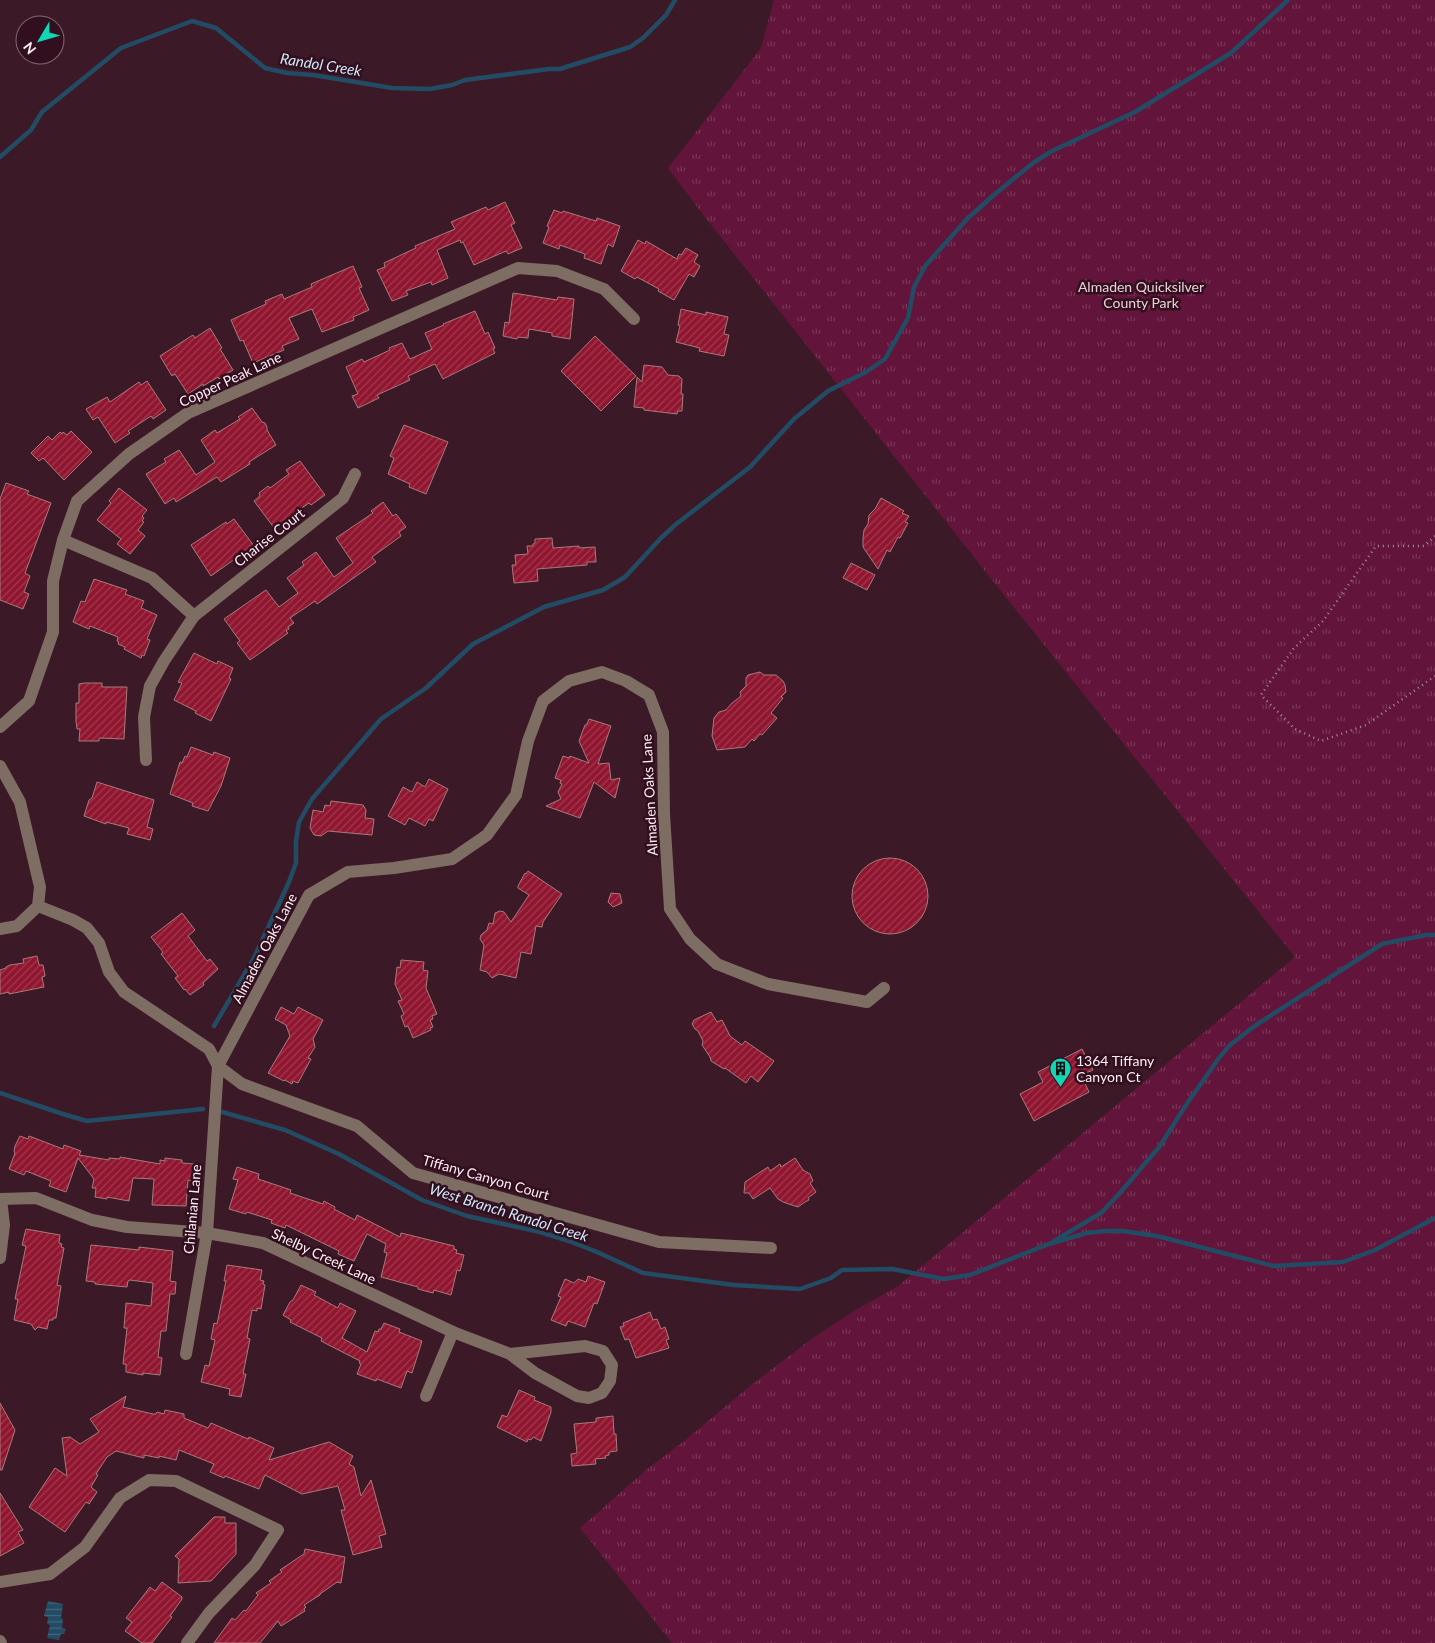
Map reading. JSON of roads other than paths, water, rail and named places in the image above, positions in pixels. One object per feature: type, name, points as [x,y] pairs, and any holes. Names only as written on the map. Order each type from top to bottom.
[{"type":"street","name":"Copper Peak Lane","points":[[0,727],[29,702],[53,632],[53,581],[63,540],[77,501],[129,454],[188,412],[518,268],[557,271],[604,289],[634,319]]},
{"type":"street","name":"Charise Court","points":[[146,760],[144,717],[150,686],[164,660],[194,616],[342,498],[355,474]]},
{"type":"street","points":[[63,540],[152,578],[194,616]]},
{"type":"street","name":"Almaden Oaks Lane","points":[[218,1066],[309,895],[348,872],[394,868],[452,859],[487,836],[516,796],[528,741],[543,701],[569,680],[602,672],[626,681],[649,695],[663,732],[664,814],[670,909],[690,938],[717,964],[768,984],[867,1002],[884,988]]},
{"type":"street","points":[[0,766],[20,802],[40,887],[38,906],[17,926],[0,929]]},
{"type":"street","name":"Tiffany Canyon Court","points":[[38,906],[73,920],[87,928],[99,943],[109,972],[124,992],[209,1049],[218,1066],[242,1084],[356,1126],[413,1173],[659,1242],[771,1248]]},
{"type":"street","name":"Chilanian Lane","points":[[186,1354],[207,1233],[218,1066]]},
{"type":"street","name":"Shelby Creek Lane","points":[[1,1199],[36,1198],[92,1220],[127,1227],[207,1233],[263,1243],[453,1332],[510,1354],[535,1373],[577,1396],[589,1398],[602,1393],[610,1381],[612,1365],[603,1351],[586,1346],[510,1354]]},
{"type":"street","points":[[0,1258],[4,1225],[1,1199]]},
{"type":"street","points":[[426,1396],[453,1332]]},
{"type":"street","points":[[0,1582],[50,1574],[85,1547],[120,1498],[149,1480],[176,1481],[278,1530],[255,1565],[209,1613],[187,1643]]},
{"type":"water","points":[[48,1601],[63,1604],[62,1628],[66,1629],[64,1634],[61,1634],[59,1640],[47,1638],[50,1625],[47,1624],[48,1617],[44,1616]]},
{"type":"waterway","name":"Randol Creek","points":[[0,157],[31,130],[42,112],[121,48],[192,21],[216,28],[265,68],[287,73],[313,75],[392,88],[430,89],[452,85],[465,80],[560,69],[630,47],[643,38],[666,15],[675,0]]},
{"type":"waterway","points":[[214,1026],[254,958],[289,882],[296,863],[296,842],[299,822],[312,799],[381,719],[426,688],[473,644],[544,607],[603,590],[625,577],[675,525],[750,467],[794,419],[828,391],[866,372],[885,359],[908,318],[914,287],[926,265],[967,219],[995,194],[1033,163],[1052,151],[1135,112],[1231,53],[1288,0]]},
{"type":"waterway","points":[[1054,1241],[1101,1213],[1119,1194],[1160,1146],[1186,1105],[1230,1045],[1256,1025],[1382,944],[1426,935],[1435,935]]},
{"type":"waterway","name":"West Branch Randol Creek","points":[[0,1093],[87,1121],[203,1109]]},
{"type":"waterway","name":"West Branch Randol Creek","points":[[222,1112],[285,1130],[339,1154],[422,1200],[467,1216],[540,1232],[569,1241],[643,1273],[734,1285],[800,1289],[831,1278],[842,1270],[892,1269],[944,1279],[970,1275],[1049,1244],[1087,1233],[1105,1231],[1123,1231],[1157,1236],[1274,1266],[1343,1262],[1375,1250],[1435,1218]]},
{"type":"place","name":"1364 Tiffany Canyon Ct","points":[[1060,1087]]},
{"type":"park label","name":"Almaden Quicksilver County Park","points":[[1141,294]]}]
